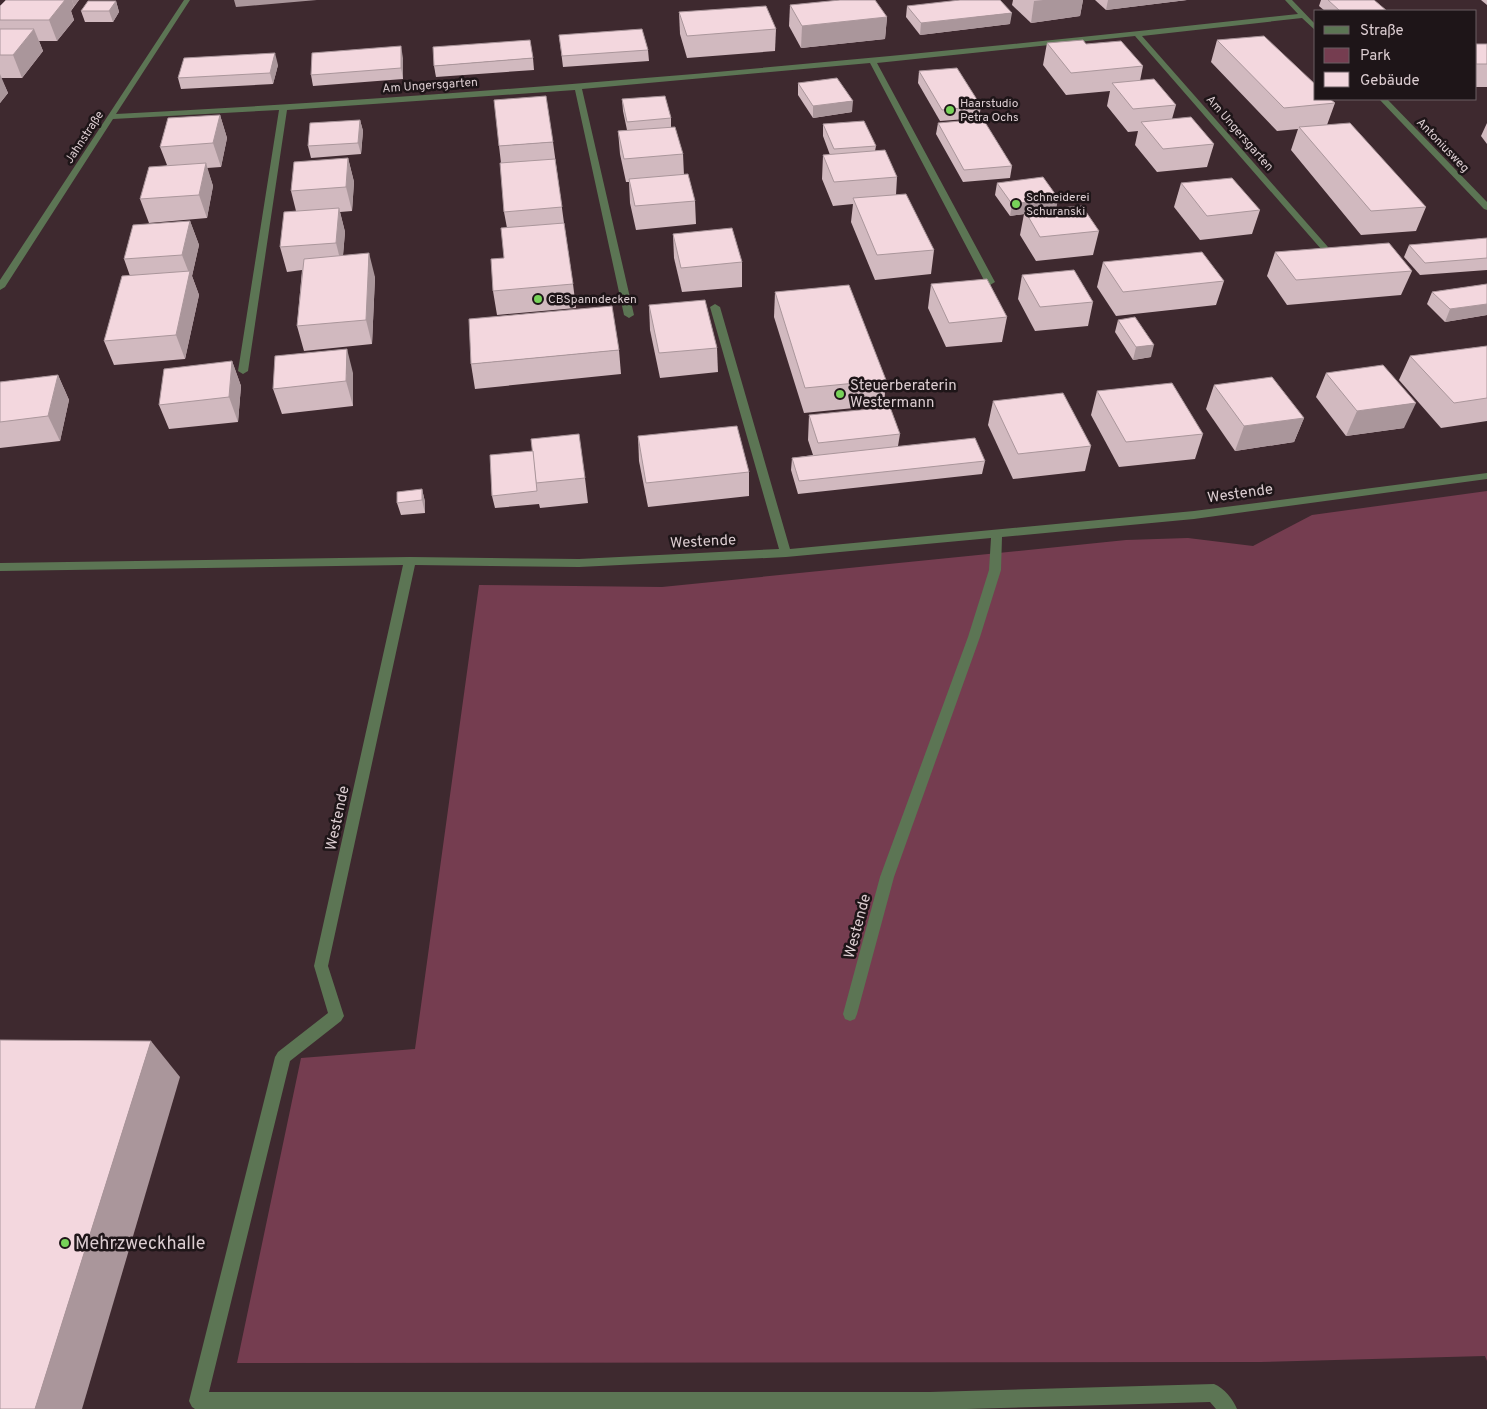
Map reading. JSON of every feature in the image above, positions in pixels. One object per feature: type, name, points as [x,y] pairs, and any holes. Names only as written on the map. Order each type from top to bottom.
[{"type":"street","name":"Jahnstraße","points":[[0,287],[187,0]]},
{"type":"street","points":[[1288,0],[1314,27]]},
{"type":"street","name":"Am Ungersgarten","points":[[111,116],[283,109],[578,86],[872,61],[1303,16]]},
{"type":"street","name":"Am Ungersgarten","points":[[1137,34],[1324,247]]},
{"type":"street","points":[[872,61],[990,282]]},
{"type":"street","points":[[578,86],[629,315]]},
{"type":"street","name":"Antoniusweg","points":[[1384,100],[1487,207]]},
{"type":"street","points":[[243,371],[283,109]]},
{"type":"street","points":[[714,307],[786,553]]},
{"type":"street","name":"Westende","points":[[0,567],[410,561],[579,563],[786,553],[1194,515],[1487,476]]},
{"type":"street","name":"Westende","points":[[850,1014],[887,877],[974,637],[995,570],[997,534]]},
{"type":"street","name":"Westende","points":[[410,561],[321,966],[336,1016],[283,1057],[198,1401],[930,1401],[1214,1393],[1228,1409]]},
{"type":"green space","points":[[1487,491],[1487,1361],[1485,1356],[1260,1362],[237,1363],[301,1058],[415,1049],[479,585],[662,587],[1126,540],[1188,538],[1253,546],[1312,515]]},
{"type":"building","points":[[6,0],[65,0],[49,20],[0,20],[0,6]]},
{"type":"building","points":[[840,0],[875,0],[887,17],[802,26],[790,5]]},
{"type":"building","points":[[960,0],[1000,0],[1012,13],[921,23],[907,6]]},
{"type":"building","points":[[1328,0],[1374,0],[1386,10],[1339,10]]},
{"type":"building","points":[[88,1],[116,1],[109,11],[81,11]]},
{"type":"building","points":[[766,6],[776,29],[687,36],[679,12]]},
{"type":"building","points":[[0,29],[34,29],[13,55],[0,55]]},
{"type":"building","points":[[642,29],[648,50],[562,56],[559,35]]},
{"type":"building","points":[[1264,36],[1314,83],[1314,100],[1331,100],[1335,103],[1284,108],[1217,40]]},
{"type":"building","points":[[530,40],[533,58],[434,66],[433,47]]},
{"type":"building","points":[[1083,40],[1086,44],[1121,41],[1143,66],[1071,73],[1047,43]]},
{"type":"building","points":[[1477,44],[1487,44],[1487,64],[1477,64]]},
{"type":"building","points":[[401,46],[401,68],[311,75],[312,53]]},
{"type":"building","points":[[275,53],[270,73],[178,78],[184,58]]},
{"type":"building","points":[[957,68],[981,106],[942,110],[919,71]]},
{"type":"building","points":[[837,78],[853,101],[813,106],[798,83]]},
{"type":"building","points":[[1154,79],[1176,105],[1133,109],[1112,83]]},
{"type":"building","points":[[546,96],[553,142],[499,146],[494,100]]},
{"type":"building","points":[[665,96],[671,118],[627,122],[622,99]]},
{"type":"building","points":[[220,115],[213,143],[160,147],[168,118]]},
{"type":"building","points":[[1191,117],[1214,144],[1163,149],[1141,122]]},
{"type":"building","points":[[983,119],[1012,166],[964,170],[938,123]]},
{"type":"building","points":[[360,120],[358,143],[308,146],[310,123]]},
{"type":"building","points":[[864,121],[876,146],[834,149],[823,124]]},
{"type":"building","points":[[1350,123],[1426,207],[1371,211],[1299,127]]},
{"type":"building","points":[[675,127],[683,154],[624,159],[618,131]]},
{"type":"building","points":[[885,150],[897,177],[834,182],[823,155]]},
{"type":"building","points":[[348,158],[346,187],[291,191],[294,162]]},
{"type":"building","points":[[555,159],[562,207],[504,212],[500,163]]},
{"type":"building","points":[[206,163],[199,195],[140,199],[149,167]]},
{"type":"building","points":[[688,174],[695,201],[635,206],[629,179]]},
{"type":"building","points":[[1043,177],[1058,198],[1012,204],[997,183]]},
{"type":"building","points":[[1232,178],[1260,210],[1207,216],[1181,183]]},
{"type":"building","points":[[906,194],[934,250],[877,255],[853,198]]},
{"type":"building","points":[[1082,206],[1099,231],[1040,237],[1025,211]]},
{"type":"building","points":[[339,208],[336,243],[280,247],[284,212]]},
{"type":"building","points":[[190,221],[182,255],[124,259],[133,225]]},
{"type":"building","points":[[564,223],[573,284],[493,291],[491,259],[504,258],[501,228]]},
{"type":"building","points":[[732,228],[742,262],[681,268],[673,234]]},
{"type":"building","points":[[1487,238],[1487,258],[1425,263],[1409,245]]},
{"type":"building","points":[[1389,243],[1412,271],[1296,280],[1275,252]]},
{"type":"building","points":[[1202,252],[1224,281],[1123,292],[1103,262]]},
{"type":"building","points":[[369,253],[366,320],[297,326],[304,259]]},
{"type":"building","points":[[1074,270],[1093,302],[1040,307],[1022,275]]},
{"type":"building","points":[[190,271],[176,335],[104,341],[122,276]]},
{"type":"building","points":[[987,279],[1007,317],[949,323],[931,284]]},
{"type":"building","points":[[1487,284],[1487,304],[1450,309],[1432,292]]},
{"type":"building","points":[[849,285],[886,380],[805,388],[775,292]]},
{"type":"building","points":[[705,300],[717,348],[659,353],[649,305]]},
{"type":"building","points":[[612,306],[619,350],[471,364],[469,319]]},
{"type":"building","points":[[1135,317],[1154,345],[1136,347],[1118,320]]},
{"type":"building","points":[[1487,346],[1487,398],[1454,403],[1410,356]]},
{"type":"building","points":[[347,349],[346,381],[273,389],[275,356]]},
{"type":"building","points":[[232,361],[229,397],[159,405],[164,369]]},
{"type":"building","points":[[1383,365],[1416,403],[1357,411],[1326,373]]},
{"type":"building","points":[[58,375],[48,416],[0,422],[0,382]]},
{"type":"building","points":[[1272,377],[1304,418],[1244,426],[1214,385]]},
{"type":"building","points":[[1172,383],[1203,434],[1126,442],[1097,391]]},
{"type":"building","points":[[1063,393],[1091,446],[1018,454],[993,401]]},
{"type":"building","points":[[890,407],[900,434],[818,443],[809,415]]},
{"type":"building","points":[[737,426],[749,472],[646,483],[638,436]]},
{"type":"building","points":[[579,434],[585,478],[536,483],[531,439]]},
{"type":"building","points":[[975,438],[985,461],[799,481],[792,458]]},
{"type":"building","points":[[533,451],[537,491],[492,496],[490,455]]},
{"type":"building","points":[[422,489],[422,500],[397,503],[397,492]]},
{"type":"building","name":"Mehrzweckhalle","points":[[0,1040],[151,1041],[35,1409],[0,1409]]},
{"type":"place","name":"Haarstudio Petra Ochs","points":[[950,110]]},
{"type":"place","name":"Schneiderei Schuranski","points":[[1016,204]]},
{"type":"place","name":"CBSpanndecken","points":[[538,299]]},
{"type":"place","name":"Steuerberaterin Westermann","points":[[840,394]]},
{"type":"place","name":"Mehrzweckhalle","points":[[65,1243]]}]
